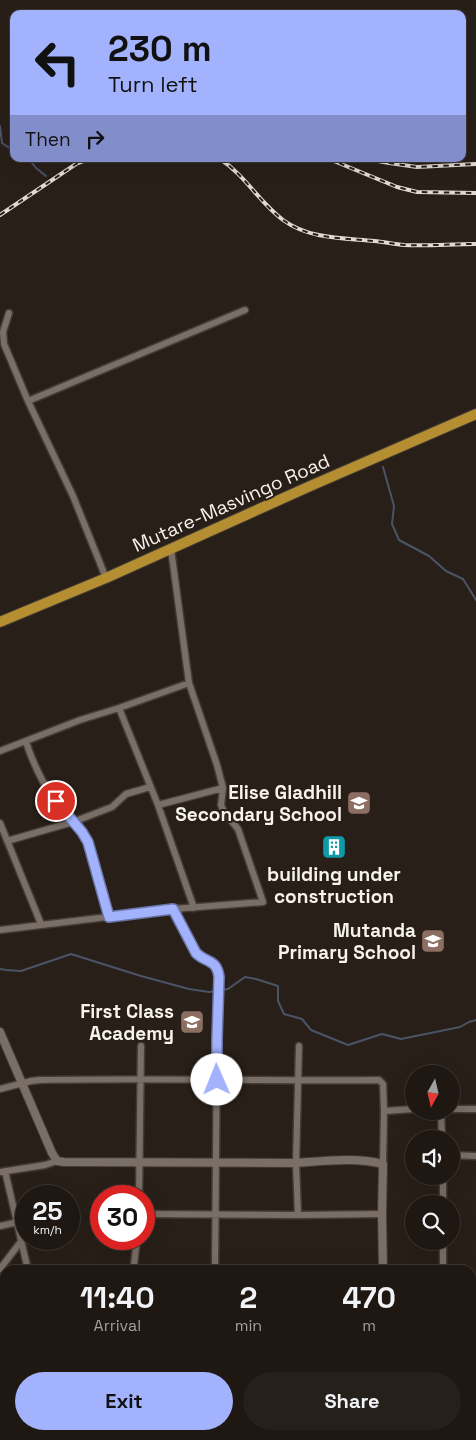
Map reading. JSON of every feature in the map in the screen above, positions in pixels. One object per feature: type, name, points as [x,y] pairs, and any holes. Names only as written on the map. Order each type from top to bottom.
[{"type":"highway","name":"Mutare-Masvingo Road","points":[[0,622],[106,578],[476,414]]},
{"type":"street","points":[[28,401],[245,310]]},
{"type":"street","points":[[9,312],[2,332],[4,344],[28,401],[73,496],[106,578]]},
{"type":"street","points":[[0,930],[173,909],[263,902],[238,829],[224,812],[221,805],[223,788],[217,765],[188,683],[171,549]]},
{"type":"street","points":[[0,750],[188,683]]},
{"type":"street","points":[[120,708],[158,805],[194,908]]},
{"type":"street","points":[[26,742],[34,765],[44,784],[88,842],[109,917]]},
{"type":"street","points":[[7,841],[73,822],[112,807],[126,794],[150,787]]},
{"type":"street","points":[[158,805],[223,788]]},
{"type":"street","points":[[0,823],[41,924]]},
{"type":"street","points":[[173,909],[196,953],[211,961],[218,970],[219,977],[215,1265]]},
{"type":"street","points":[[0,1032],[57,1161]]},
{"type":"street","points":[[139,1185],[141,1046]]},
{"type":"street","points":[[298,1215],[296,1162],[300,1046]]},
{"type":"street","points":[[0,1090],[40,1080],[141,1078],[379,1080],[383,1084],[384,1111],[383,1265]]},
{"type":"street","points":[[460,1109],[476,1109]]},
{"type":"street","points":[[384,1111],[405,1110]]},
{"type":"street","points":[[460,1155],[476,1156]]},
{"type":"street","points":[[15,1212],[2,1171],[57,1161],[373,1161],[383,1164]]},
{"type":"street","points":[[155,1214],[382,1214]]},
{"type":"street","points":[[0,1226],[15,1223]]},
{"type":"street","points":[[3,1265],[15,1249]]},
{"type":"street","points":[[24,1250],[27,1265]]},
{"type":"street","points":[[134,1265],[136,1250]]},
{"type":"street","points":[[443,1250],[443,1265]]},
{"type":"waterway","points":[[0,126],[2,143],[10,148]]},
{"type":"waterway","points":[[31,162],[46,176]]},
{"type":"waterway","points":[[383,467],[394,506],[392,524],[399,540],[429,556],[446,571],[463,579],[476,600]]},
{"type":"waterway","points":[[0,969],[21,971],[71,954],[189,989],[209,992],[216,991]]},
{"type":"waterway","points":[[221,990],[228,989],[245,977],[278,986],[278,1001],[284,1014],[302,1019],[311,1030],[348,1045],[382,1034],[401,1039],[460,1027],[476,1020]]},
{"type":"railway","points":[[0,215],[81,162]]},
{"type":"railway","points":[[224,162],[274,213],[304,231],[338,238],[404,245],[476,244]]},
{"type":"railway","points":[[336,162],[397,187],[417,192],[476,193]]},
{"type":"railway","points":[[384,162],[417,167],[476,164]]},
{"type":"place","name":"Elise Gladhill Secondary School","points":[[359,803]]},
{"type":"place","name":"building under construction","points":[[334,847]]},
{"type":"place","name":"Mutanda Primary School","points":[[433,941]]},
{"type":"place","name":"First Class Academy","points":[[192,1022]]},
{"type":"route","points":[[56,801],[88,842],[109,917],[173,909],[196,953],[211,961],[218,970],[217,1080]]}]
